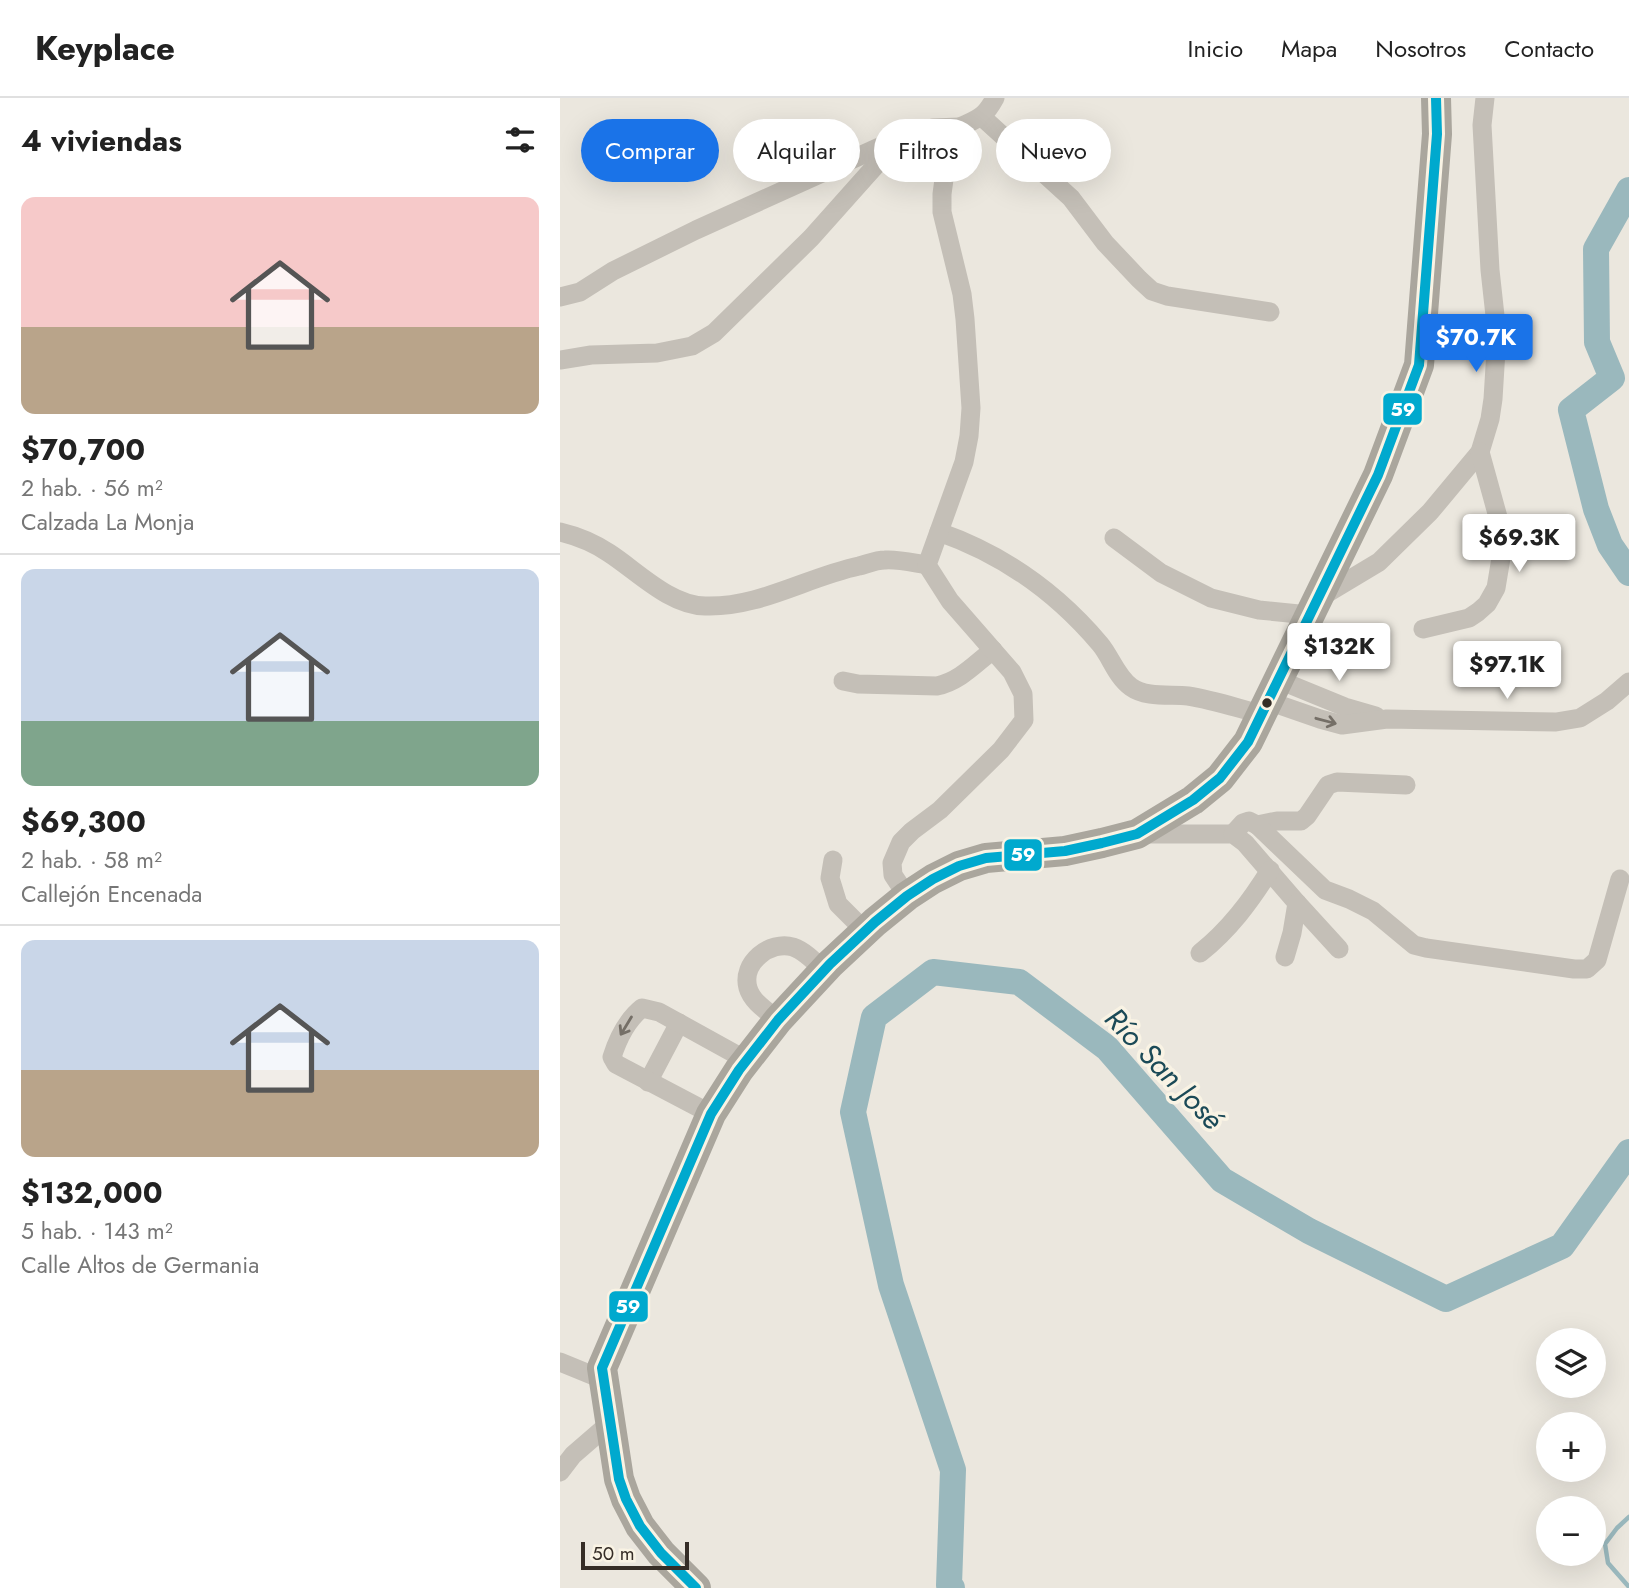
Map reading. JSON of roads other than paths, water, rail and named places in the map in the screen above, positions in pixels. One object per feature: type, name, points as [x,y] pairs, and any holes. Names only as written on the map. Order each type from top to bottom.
[{"type":"highway","points":[[696,1588],[640,1526],[626,1499],[619,1479],[602,1368],[711,1114],[738,1070],[778,1020],[865,931],[907,896],[958,866],[986,858],[1065,851],[1137,834],[1193,800],[1220,778],[1248,742],[1378,475],[1419,365],[1437,134],[1436,98]]},
{"type":"street","points":[[978,119],[987,112],[995,98]]},
{"type":"street","points":[[1114,538],[1161,573],[1211,598],[1259,610],[1313,607],[1379,562],[1430,513],[1480,453],[1493,399],[1497,334],[1490,270],[1482,125],[1485,98]]},
{"type":"street","points":[[982,117],[1071,198],[1105,243],[1152,291],[1167,296],[1270,312]]},
{"type":"street","points":[[560,297],[580,292],[624,265],[874,149]]},
{"type":"street","points":[[560,360],[591,355],[657,353],[692,346],[714,333],[810,238],[874,167]]},
{"type":"street","points":[[927,565],[964,462],[971,408],[962,294],[942,212],[944,182]]},
{"type":"street","points":[[1423,629],[1469,618],[1487,604],[1496,588],[1502,552],[1501,528],[1480,453]]},
{"type":"street","points":[[560,532],[581,537],[608,552],[658,589],[678,599],[702,606],[727,606],[761,598],[850,568],[885,560],[927,565]]},
{"type":"street","points":[[939,533],[967,542],[1007,563],[1042,588],[1074,616],[1102,646],[1124,681],[1143,693],[1269,698],[1342,725],[1387,719],[1556,722],[1580,718],[1607,701],[1629,682]]},
{"type":"street","points":[[907,896],[893,875],[892,863],[901,842],[940,810],[1001,750],[1024,720],[1023,694],[1012,671],[950,601],[927,565]]},
{"type":"street","points":[[843,681],[858,684],[950,683],[993,650]]},
{"type":"street","points":[[1257,825],[1277,821],[1301,821],[1328,785],[1337,782],[1406,785]]},
{"type":"street","points":[[1233,834],[1243,823],[1249,821],[1257,825],[1325,890],[1373,911],[1414,945],[1574,969],[1587,969],[1597,960],[1620,880]]},
{"type":"street","points":[[1137,834],[1233,834],[1270,870],[1339,949]]},
{"type":"street","points":[[833,860],[830,878],[838,904],[865,931]]},
{"type":"street","points":[[1200,953],[1235,921],[1252,900],[1270,870]]},
{"type":"street","points":[[1285,957],[1297,903]]},
{"type":"street","points":[[778,1020],[760,1006],[748,989],[747,977],[751,963],[763,952],[780,945],[795,947],[824,971]]},
{"type":"street","points":[[711,1114],[615,1064],[612,1057],[617,1042],[632,1016],[642,1008],[659,1012],[746,1060]]},
{"type":"street","points":[[648,1082],[679,1023]]},
{"type":"street","points":[[560,1362],[604,1380]]},
{"type":"street","points":[[560,1472],[567,1452],[610,1423]]},
{"type":"waterway","name":"Río San José","points":[[1629,190],[1596,249],[1597,342],[1612,378],[1571,410],[1596,509],[1610,545],[1629,573]]},
{"type":"waterway","name":"Río San José","points":[[952,1588],[949,1585],[953,1470],[891,1285],[853,1112],[874,1017],[933,972],[1019,982],[1107,1048],[1222,1180],[1309,1231],[1446,1299],[1562,1246],[1629,1152]]},
{"type":"waterway","points":[[1629,1517],[1605,1544],[1608,1563],[1629,1587]]}]
